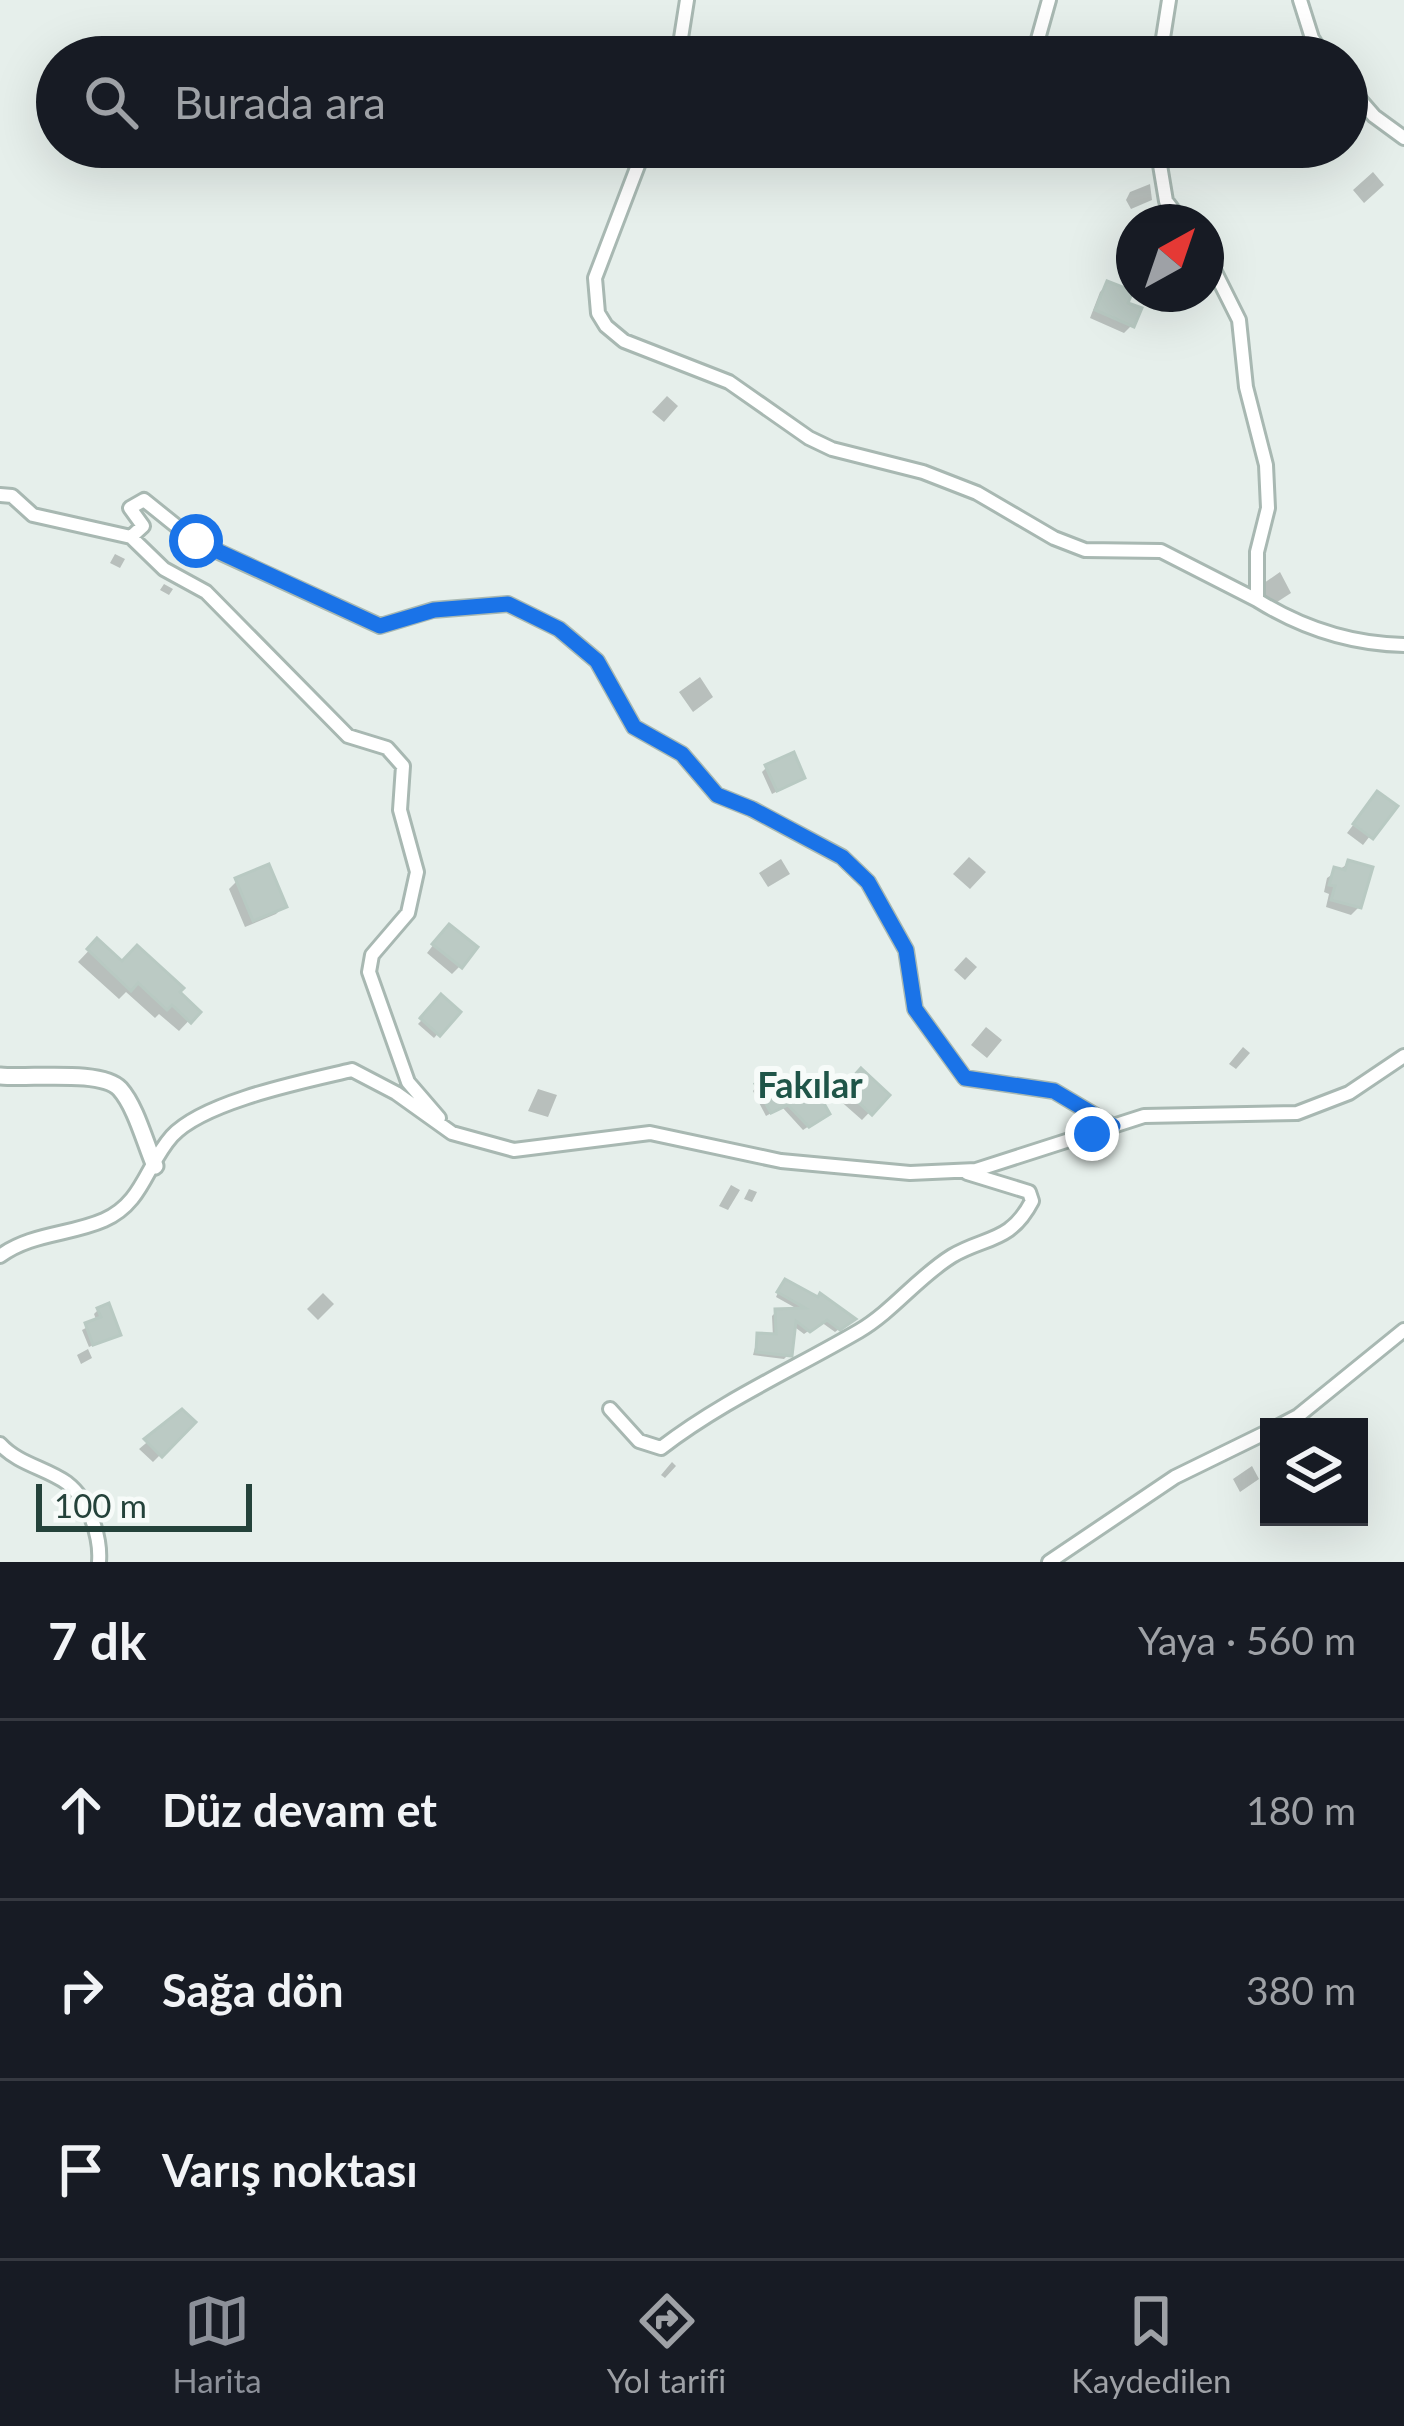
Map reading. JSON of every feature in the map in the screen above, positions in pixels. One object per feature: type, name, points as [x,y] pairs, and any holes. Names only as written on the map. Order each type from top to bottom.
[{"type":"street","points":[[681,36],[687,0]]},
{"type":"street","points":[[1040,36],[1049,0]]},
{"type":"street","points":[[1163,36],[1169,0]]},
{"type":"street","points":[[1300,0],[1311,36]]},
{"type":"street","points":[[1368,109],[1404,139]]},
{"type":"street","points":[[637,168],[595,278],[598,313],[624,341],[729,382],[808,438],[832,449],[959,486],[1054,538],[1085,550],[1161,551],[1291,622],[1366,644],[1404,645]]},
{"type":"street","points":[[1160,168],[1168,204]]},
{"type":"street","points":[[1224,290],[1239,320],[1246,387],[1266,465],[1268,508],[1257,552],[1257,600]]},
{"type":"street","points":[[0,495],[12,496],[33,515],[131,536],[164,569],[206,592],[348,736],[387,748],[403,766],[400,810],[417,872],[408,913],[373,955],[368,972],[408,1082],[452,1133]]},
{"type":"street","points":[[131,536],[143,526],[130,508],[145,500],[196,541],[380,626],[434,610],[508,604],[559,629],[597,661],[634,727],[682,754],[717,795],[842,857],[868,882],[906,950],[915,1009],[965,1078],[1054,1091],[1113,1126]]},
{"type":"street","points":[[0,1256],[45,1235],[105,1220],[137,1197],[173,1135],[206,1113],[352,1070],[396,1093],[452,1133],[514,1150],[650,1133],[782,1161],[910,1173],[976,1170],[1144,1116],[1297,1113],[1348,1094],[1401,1060]]},
{"type":"street","points":[[0,1076],[112,1082],[124,1092],[155,1166]]},
{"type":"street","points":[[610,1409],[640,1441],[661,1448],[704,1415],[863,1329],[955,1255],[1000,1239],[1024,1217],[1032,1202],[1029,1192],[956,1171]]},
{"type":"street","points":[[1294,1418],[1404,1330]]},
{"type":"street","points":[[1049,1562],[1175,1477],[1260,1435]]},
{"type":"street","points":[[0,1444],[8,1453],[71,1486],[100,1537],[99,1562]]},
{"type":"building","points":[[1107,281],[1116,284],[1116,312],[1140,312],[1134,327],[1095,310]]},
{"type":"building","points":[[794,752],[805,778],[777,791],[765,765]]},
{"type":"building","points":[[1377,791],[1398,806],[1373,839],[1353,824]]},
{"type":"building","points":[[1348,860],[1373,867],[1361,908],[1331,900],[1334,867],[1345,870]]},
{"type":"building","points":[[269,864],[287,907],[253,921],[235,878]]},
{"type":"building","points":[[449,924],[478,947],[462,968],[432,944]]},
{"type":"building","points":[[97,938],[122,961],[137,945],[184,988],[180,992],[201,1012],[191,1023],[172,1005],[167,1010],[138,983],[131,991],[87,949]]},
{"type":"building","points":[[441,994],[461,1012],[440,1036],[420,1018]]},
{"type":"building","points":[[861,1068],[890,1095],[872,1115],[843,1088]]},
{"type":"building","points":[[771,1076],[779,1093],[809,1077],[830,1114],[809,1127],[788,1105],[771,1113],[755,1084]]},
{"type":"building","points":[[785,1279],[818,1297],[820,1293],[856,1319],[840,1330],[827,1320],[810,1332],[796,1321],[792,1356],[756,1352],[757,1333],[776,1334],[775,1309],[805,1308],[777,1292]]},
{"type":"building","points":[[109,1303],[121,1335],[93,1345],[85,1323],[101,1317],[97,1308]]},
{"type":"building","points":[[182,1409],[196,1422],[162,1457],[144,1439]]},
{"type":"district","name":"Fakılar","points":[[810,1084]]},
{"type":"route","points":[[196,541],[380,626],[434,610],[508,604],[559,629],[597,661],[634,727],[682,754],[717,795],[842,857],[868,882],[906,950],[915,1009],[965,1078],[1054,1091],[1113,1126],[1092,1134]]}]
